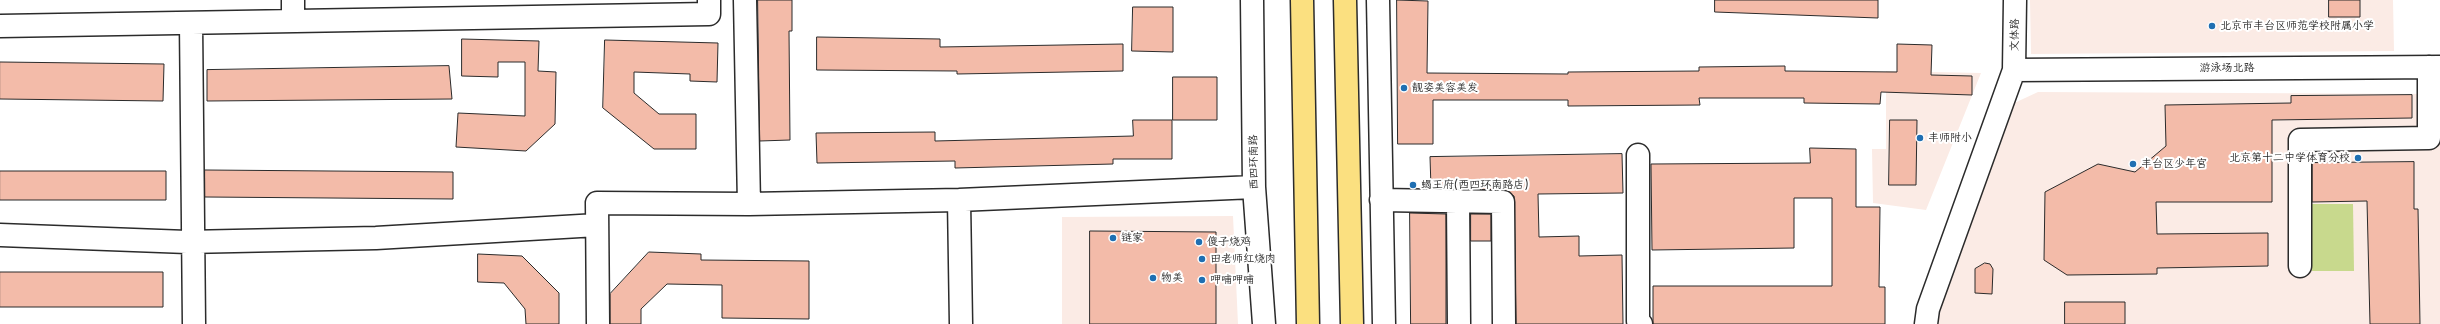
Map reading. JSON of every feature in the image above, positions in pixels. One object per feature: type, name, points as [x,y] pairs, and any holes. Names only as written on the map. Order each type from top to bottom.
[{"type":"highway","points":[[1302,0],[1308,324]]},
{"type":"highway","points":[[1345,0],[1352,324]]},
{"type":"street","points":[[0,26],[191,23],[293,10],[436,9],[709,14],[709,0]]},
{"type":"street","points":[[745,0],[749,204]]},
{"type":"street","name":"西四环南路","points":[[1252,0],[1254,187],[1264,324]]},
{"type":"street","points":[[1378,0],[1384,324]]},
{"type":"street","name":"文体路","points":[[1926,324],[1928,309],[2014,70],[2015,0]]},
{"type":"street","points":[[191,23],[194,324]]},
{"type":"street","points":[[2300,266],[2300,140],[2429,138],[2434,67]]},
{"type":"street","name":"游泳场北路","points":[[2014,70],[2434,67]]},
{"type":"street","points":[[1638,155],[1638,321],[1641,324]]},
{"type":"street","points":[[598,324],[597,203],[749,204],[959,200],[1254,187]]},
{"type":"street","points":[[959,200],[961,324]]},
{"type":"street","points":[[1381,200],[1503,202],[1504,324]]},
{"type":"street","points":[[1458,201],[1459,324]]},
{"type":"street","points":[[0,235],[193,241],[376,238],[597,225]]},
{"type":"shaded area","name":"北京市丰台区师范学校附属小学","points":[[2030,0],[2393,0],[2394,51],[2031,54]]},
{"type":"shaded area","name":"丰师附小","points":[[1886,71],[1981,73],[1926,210],[1873,203],[1872,149],[1886,149]]},
{"type":"shaded area","points":[[2038,92],[2440,94],[2440,324],[1934,324],[2010,105]]},
{"type":"shaded area","name":"物美","points":[[1233,216],[1238,324],[1062,324],[1062,217]]},
{"type":"green space","points":[[2311,204],[2353,204],[2354,271],[2312,271]]},
{"type":"building","points":[[758,0],[792,0],[792,31],[789,31],[790,140],[760,141]]},
{"type":"building","points":[[1397,0],[1428,1],[1427,73],[1568,74],[1568,72],[1699,71],[1699,67],[1785,66],[1785,71],[1897,72],[1897,44],[1932,45],[1931,75],[1972,76],[1972,95],[1881,92],[1880,104],[1804,103],[1804,98],[1699,98],[1700,105],[1568,106],[1568,100],[1433,100],[1433,144],[1398,144]]},
{"type":"building","points":[[1715,0],[1878,0],[1878,18],[1715,12]]},
{"type":"building","points":[[2329,0],[2360,0],[2360,17],[2329,17]]},
{"type":"building","points":[[1133,7],[1173,7],[1173,52],[1132,51]]},
{"type":"building","points":[[817,37],[940,39],[940,47],[1123,44],[1123,71],[957,74],[957,71],[817,70]]},
{"type":"building","points":[[462,39],[539,41],[538,71],[556,72],[555,124],[526,151],[456,147],[458,113],[525,116],[525,62],[498,62],[498,77],[462,76]]},
{"type":"building","points":[[605,40],[718,43],[717,82],[690,81],[690,74],[634,72],[634,93],[659,114],[696,114],[696,149],[654,149],[603,108]]},
{"type":"building","points":[[0,62],[164,64],[163,101],[0,99]]},
{"type":"building","points":[[449,66],[452,99],[207,101],[207,70]]},
{"type":"building","points":[[1173,77],[1217,77],[1217,120],[1173,120]]},
{"type":"building","points":[[2412,95],[2412,118],[2272,120],[2272,202],[2156,202],[2157,234],[2268,233],[2268,266],[2157,268],[2157,274],[2067,275],[2044,260],[2045,192],[2098,164],[2135,172],[2166,146],[2165,105],[2291,103],[2291,96]]},
{"type":"building","points":[[1133,120],[1172,120],[1172,159],[1113,159],[1113,164],[955,168],[955,161],[817,163],[816,133],[935,132],[935,141],[1133,136]]},
{"type":"building","points":[[1890,120],[1917,120],[1916,185],[1889,185]]},
{"type":"building","points":[[1810,148],[1856,149],[1856,207],[1880,207],[1879,287],[1885,287],[1885,324],[1653,324],[1653,286],[1832,286],[1832,198],[1794,198],[1794,248],[1652,250],[1651,164],[1810,163]]},
{"type":"building","points":[[1622,154],[1623,193],[1538,194],[1539,237],[1579,236],[1579,256],[1622,255],[1623,324],[1516,324],[1514,196],[1503,190],[1431,188],[1430,157]]},
{"type":"building","points":[[2414,162],[2414,209],[2418,209],[2420,324],[2370,324],[2367,201],[2312,202],[2312,163]]},
{"type":"building","points":[[205,170],[453,172],[453,199],[205,197]]},
{"type":"building","points":[[0,171],[166,171],[166,200],[0,200]]},
{"type":"building","points":[[1410,213],[1446,214],[1446,324],[1411,324]]},
{"type":"building","points":[[1471,214],[1491,214],[1491,241],[1471,241]]},
{"type":"building","name":"物美","points":[[1090,231],[1216,232],[1216,324],[1090,324]]},
{"type":"building","points":[[649,252],[701,254],[701,260],[809,261],[809,319],[722,318],[722,285],[667,284],[641,309],[641,324],[610,324],[610,294]]},
{"type":"building","points":[[478,254],[522,256],[559,293],[559,324],[526,324],[525,309],[504,283],[478,282]]},
{"type":"building","points":[[1985,263],[1990,264],[1993,269],[1992,294],[1975,293],[1975,269]]},
{"type":"building","points":[[0,272],[163,272],[163,307],[0,307]]},
{"type":"building","points":[[2065,302],[2125,302],[2125,324],[2065,324]]},
{"type":"place","name":"北京市丰台区师范学校附属小学","points":[[2212,26]]},
{"type":"place","name":"靓姿美容美发","points":[[1404,88]]},
{"type":"place","name":"丰师附小","points":[[1920,138]]},
{"type":"place","name":"北京第十二中学体育分校","points":[[2358,158]]},
{"type":"place","name":"丰台区少年宫","points":[[2133,164]]},
{"type":"place","name":"蝎王府(西四环南路店)","points":[[1413,185]]},
{"type":"place","name":"链家","points":[[1113,238]]},
{"type":"place","name":"傻子烧鸡","points":[[1199,242]]},
{"type":"place","name":"田老师红烧肉","points":[[1202,259]]},
{"type":"place","name":"物美","points":[[1153,278]]},
{"type":"place","name":"呷哺呷哺","points":[[1202,280]]}]
